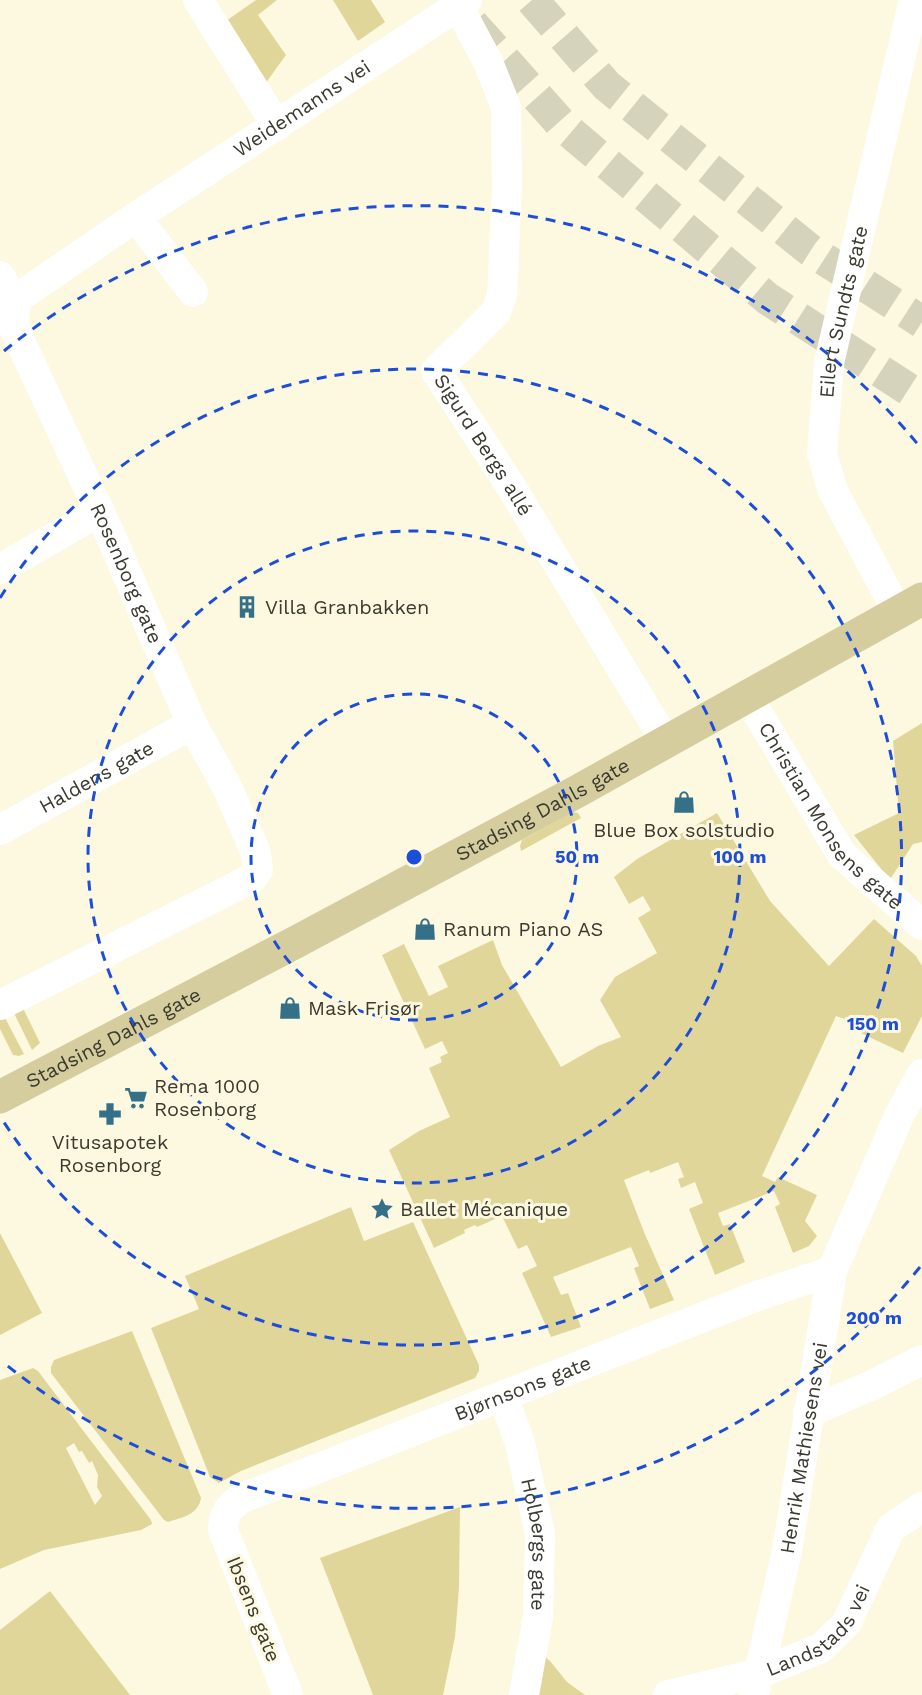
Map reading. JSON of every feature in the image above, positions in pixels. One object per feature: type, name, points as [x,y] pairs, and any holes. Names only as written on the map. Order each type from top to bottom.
[{"type":"main road","name":"Stadsing Dahls gate","points":[[0,1097],[317,931],[666,742],[910,606]]},
{"type":"street","points":[[198,0],[277,126]]},
{"type":"street","name":"Eilert Sundts gate","points":[[910,606],[833,490],[822,454],[829,363],[914,0]]},
{"type":"street","name":"Weidemanns vei","points":[[5,296],[136,217],[462,3]]},
{"type":"street","name":"Sigurd Bergs allé","points":[[462,3],[506,107],[507,185],[502,296],[496,312],[436,371],[510,485],[666,742]]},
{"type":"street","points":[[136,217],[193,292]]},
{"type":"street","name":"Rosenborg gate","points":[[1,1002],[251,879],[258,870],[256,853],[228,789],[192,724],[100,511],[14,328],[5,296]]},
{"type":"street","points":[[0,569],[100,511]]},
{"type":"street","name":"Christian Monsens gate","points":[[748,697],[842,855],[922,925]]},
{"type":"street","name":"Haldens gate","points":[[0,830],[192,724]]},
{"type":"street","name":"Henrik Mathiesens vei","points":[[757,1684],[787,1551],[832,1271],[899,1116],[922,1074]]},
{"type":"street","name":"Bjørnsons gate","points":[[223,1522],[229,1508],[240,1499],[757,1296],[832,1271]]},
{"type":"street","points":[[808,1413],[922,1360]]},
{"type":"street","name":"Holbergs gate","points":[[503,1396],[520,1443],[540,1534],[538,1617],[524,1695]]},
{"type":"street","name":"Landstads vei","points":[[668,1695],[757,1684],[821,1648],[846,1624],[891,1528],[922,1507]]},
{"type":"street","name":"Ibsens gate","points":[[223,1522],[223,1530],[288,1695]]},
{"type":"shaded area","points":[[256,0],[277,0],[258,15],[286,55],[257,95],[216,28]]},
{"type":"shaded area","points":[[333,0],[371,0],[385,22],[358,41]]},
{"type":"shaded area","points":[[922,723],[922,842],[913,844],[891,878],[886,875],[854,835],[899,813],[893,741]]},
{"type":"shaded area","points":[[573,812],[578,813],[581,818],[521,851],[522,840]]},
{"type":"shaded area","points":[[717,813],[770,901],[829,966],[874,919],[916,956],[922,966],[922,1016],[903,1053],[848,1027],[850,1021],[836,1016],[762,1176],[775,1182],[778,1177],[817,1195],[805,1221],[817,1236],[809,1246],[793,1253],[775,1207],[780,1204],[774,1191],[718,1213],[723,1226],[730,1224],[745,1262],[715,1275],[689,1209],[703,1203],[695,1182],[681,1188],[678,1179],[684,1177],[678,1162],[650,1173],[649,1170],[624,1180],[674,1300],[650,1309],[634,1268],[639,1266],[631,1247],[553,1277],[561,1295],[568,1293],[581,1327],[551,1337],[522,1273],[537,1266],[527,1245],[518,1249],[502,1216],[464,1230],[465,1233],[434,1248],[389,1150],[419,1131],[450,1117],[429,1068],[442,1062],[440,1057],[448,1053],[442,1041],[425,1049],[382,955],[404,944],[429,996],[448,987],[438,966],[493,940],[502,965],[561,1067],[598,1046],[621,1037],[600,1000],[615,977],[657,953],[638,918],[651,910],[643,896],[629,904],[614,877],[637,859]]},
{"type":"shaded area","points":[[23,1008],[40,1043],[32,1050],[14,1013]]},
{"type":"shaded area","points":[[0,1013],[4,1016],[24,1054],[13,1055],[0,1029]]},
{"type":"shaded area","points":[[351,1207],[364,1241],[413,1222],[479,1365],[479,1371],[475,1378],[241,1471],[219,1483],[210,1477],[151,1328],[199,1309],[185,1276]]},
{"type":"shaded area","points":[[0,1233],[42,1313],[0,1335]]},
{"type":"shaded area","points":[[132,1331],[201,1498],[193,1512],[168,1522],[164,1520],[51,1373],[54,1360]]},
{"type":"shaded area","points":[[33,1368],[38,1371],[152,1524],[141,1530],[44,1550],[0,1569],[0,1380]],"holes":[[[74,1443],[79,1452],[82,1451],[89,1463],[92,1461],[98,1475],[97,1487],[102,1496],[95,1505],[66,1448]]]},
{"type":"shaded area","points":[[460,1507],[459,1588],[455,1637],[443,1695],[373,1695],[320,1558]]},
{"type":"shaded area","points":[[50,1591],[130,1695],[0,1695],[0,1630]]},
{"type":"shaded area","points":[[533,1647],[550,1661],[567,1682],[585,1695],[524,1695]]},
{"type":"tunnel","points":[[532,0],[607,86],[810,250],[922,322]]},
{"type":"tunnel","points":[[472,24],[564,127],[768,299],[922,398]]},
{"type":"place","name":"Villa Granbakken","points":[[247,607]]},
{"type":"place","name":"Blue Box solstudio","points":[[684,802]]},
{"type":"place","name":"Ranum Piano AS","points":[[425,929]]},
{"type":"place","name":"Mask Frisør","points":[[290,1008]]},
{"type":"place","name":"Rema 1000 Rosenborg","points":[[136,1098]]},
{"type":"place","name":"Vitusapotek Rosenborg","points":[[110,1114]]},
{"type":"place","name":"Ballet Mécanique","points":[[382,1209]]}]
